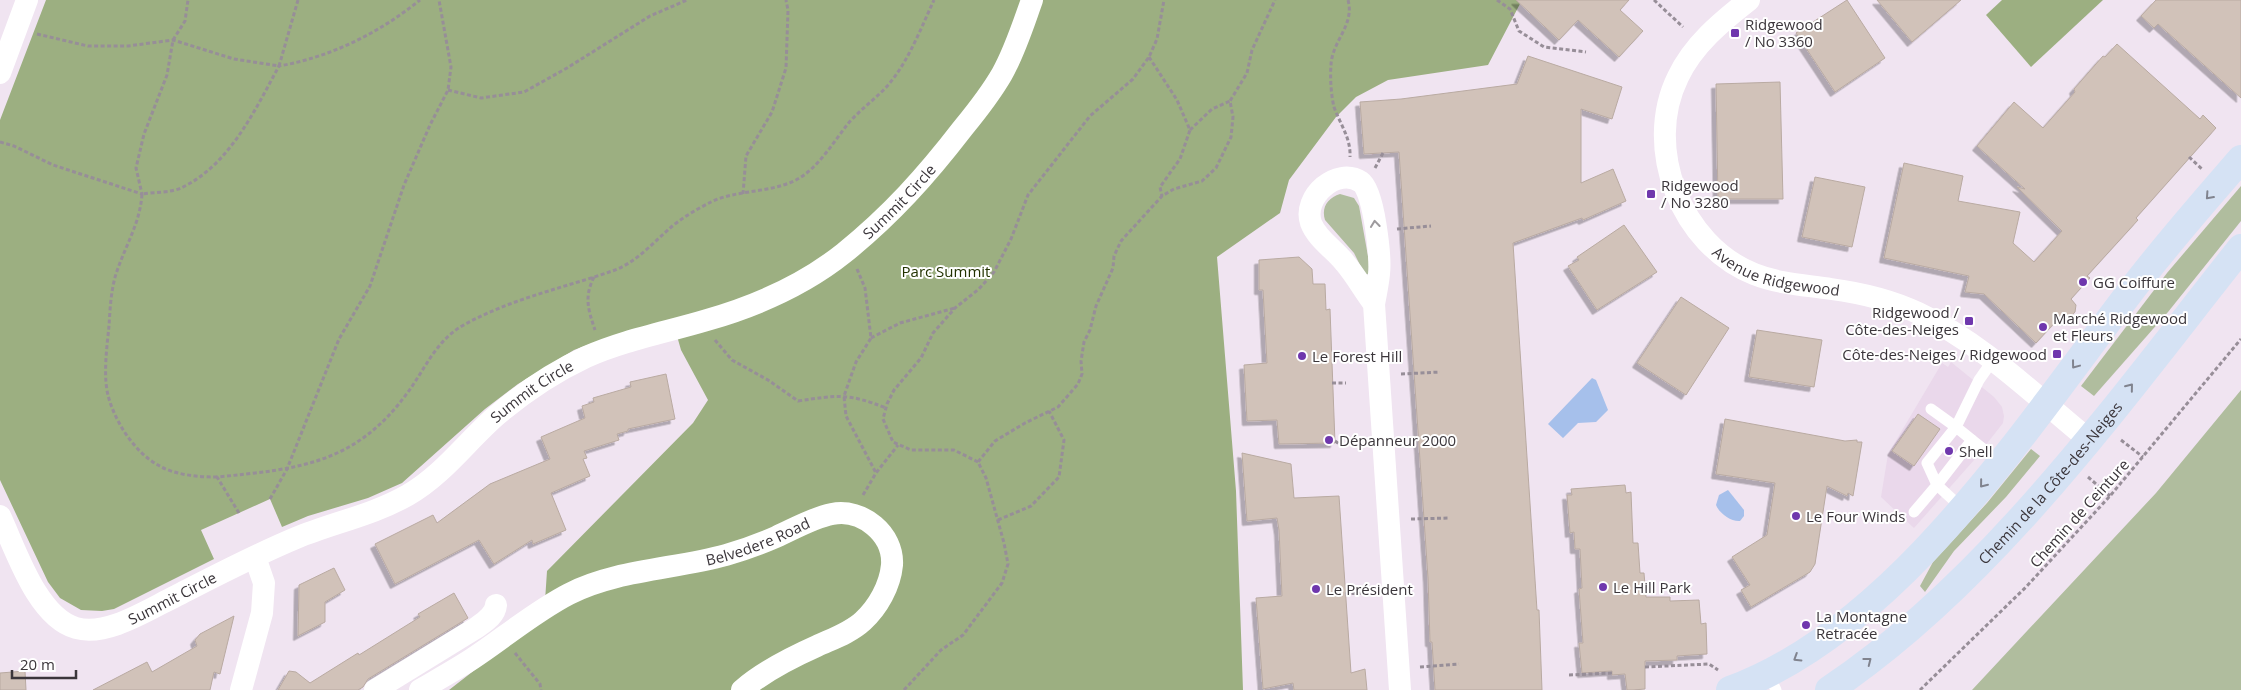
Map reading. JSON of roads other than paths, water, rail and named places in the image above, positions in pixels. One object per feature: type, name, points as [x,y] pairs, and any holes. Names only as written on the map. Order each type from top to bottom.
[{"type":"main road","points":[[1725,682],[1772,682],[1863,607],[1911,562],[1962,508],[2000,462],[2146,272],[2241,159]]},
{"type":"main road","name":"Chemin de la Côte-des-Neiges","points":[[1829,690],[1884,648],[1954,586],[2016,523],[2088,438],[2241,248]]},
{"type":"street","points":[[0,73],[28,0]]},
{"type":"street","name":"Summit Circle","points":[[0,516],[44,605],[59,620],[78,629],[100,629],[131,619],[297,537],[388,505],[408,495],[434,476],[497,416],[526,392],[585,357],[606,349],[740,310],[799,283],[848,250],[900,204],[928,174],[976,111],[1002,74],[1018,39],[1032,0]]},
{"type":"street","name":"Avenue Ridgewood","points":[[1749,0],[1702,41],[1685,64],[1672,91],[1666,123],[1667,161],[1676,196],[1687,216],[1717,251],[1734,264],[1752,274],[1781,283],[1858,293],[1903,306],[1954,331],[1993,360],[2088,438]]},
{"type":"street","points":[[1374,304],[1347,265],[1320,237],[1312,224],[1309,213],[1313,199],[1320,189],[1334,182],[1349,179],[1356,180],[1365,186],[1371,196],[1380,272],[1374,304],[1400,690]]},
{"type":"street","name":"Belvedere Road","points":[[420,690],[472,659],[548,605],[571,593],[604,581],[708,560],[742,550],[832,514],[852,514],[865,518],[878,530],[889,547],[892,564],[888,584],[877,605],[862,622],[843,634],[769,670],[742,690]]},
{"type":"street","points":[[241,690],[262,613],[264,583],[255,557]]},
{"type":"street","points":[[375,690],[476,628],[496,611],[496,605]]},
{"type":"lane","points":[[1962,508],[1937,485],[1924,461],[1956,427],[1979,380],[1993,360]]},
{"type":"lane","points":[[1931,409],[2000,462]]},
{"type":"lane","points":[[1914,512],[1972,440]]},
{"type":"water","points":[[1592,378],[1596,380],[1608,410],[1596,422],[1578,423],[1563,438],[1548,424]]},
{"type":"water","points":[[1728,490],[1744,510],[1744,516],[1740,521],[1726,516],[1716,505],[1719,495]]},
{"type":"place","name":"Ridgewood / No 3360","points":[[1735,33]]},
{"type":"place","name":"Ridgewood / No 3280","points":[[1651,194]]},
{"type":"place","name":"GG Coiffure","points":[[2083,282]]},
{"type":"place","name":"Ridgewood / Côte-des-Neiges","points":[[1969,321]]},
{"type":"place","name":"Marché Ridgewood et Fleurs","points":[[2043,327]]},
{"type":"place","name":"Côte-des-Neiges / Ridgewood","points":[[2057,354]]},
{"type":"place","name":"Le Forest Hill","points":[[1302,356]]},
{"type":"place","name":"Dépanneur 2000","points":[[1329,440]]},
{"type":"place","name":"Shell","points":[[1949,451]]},
{"type":"place","name":"Le Four Winds","points":[[1796,516]]},
{"type":"place","name":"Le Hill Park","points":[[1603,587]]},
{"type":"place","name":"Le Président","points":[[1316,589]]},
{"type":"place","name":"La Montagne Retracée","points":[[1806,625]]},
{"type":"park label","name":"Parc Summit","points":[[946,271]]}]
